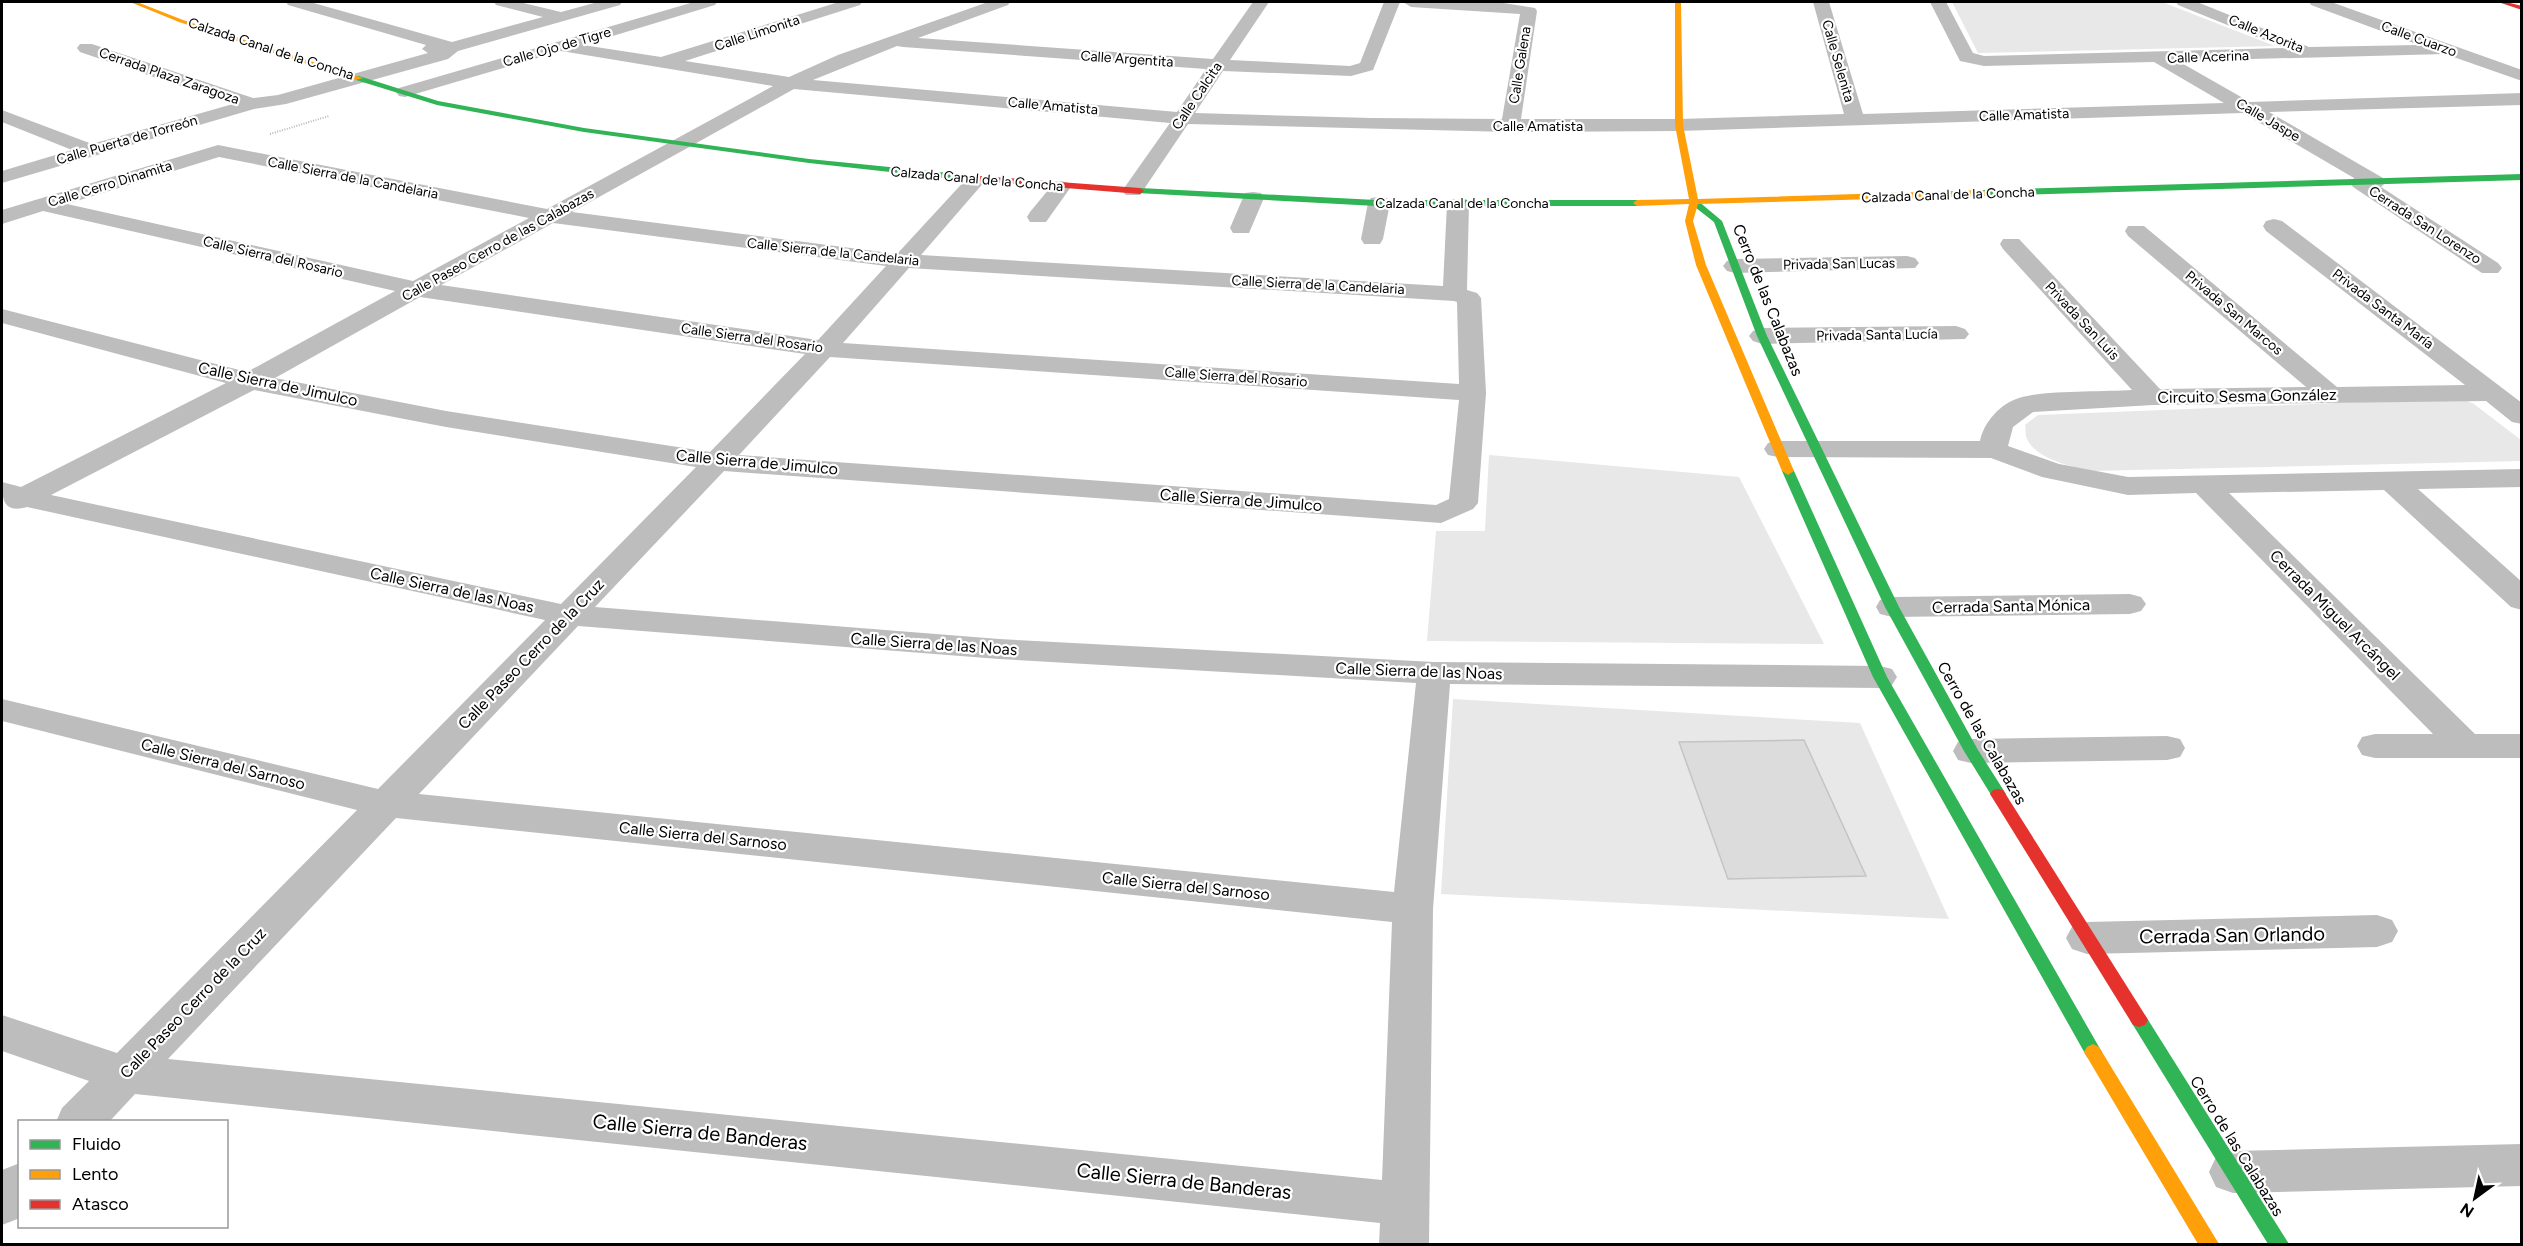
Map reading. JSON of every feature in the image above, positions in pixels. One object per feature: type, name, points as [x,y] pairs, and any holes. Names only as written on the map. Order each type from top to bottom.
[{"type":"street","name":"Calzada Canal de la Concha","points":[[134,2],[181,21],[408,92],[430,94],[686,142],[976,180],[1061,187],[1692,197]]},
{"type":"street","points":[[294,2],[452,47]]},
{"type":"street","points":[[502,2],[561,17]]},
{"type":"street","name":"Calle Puerta de Torreón","points":[[2,177],[252,104],[279,100],[353,75],[442,55],[452,47],[614,2]]},
{"type":"street","name":"Calle Ojo de Tigre","points":[[408,92],[709,2]]},
{"type":"street","name":"Calle Limonita","points":[[660,64],[854,2]]},
{"type":"street","name":"Calle Paseo Cerro de las Calabazas","points":[[9,499],[250,381],[790,83],[892,41],[1002,2]]},
{"type":"street","name":"Calle Calcita","points":[[1137,187],[1261,2]]},
{"type":"street","name":"Calle Argentita","points":[[892,41],[1218,65],[1362,69],[1367,66],[1392,2]]},
{"type":"street","name":"Calle Galena","points":[[1411,2],[1528,11],[1510,126]]},
{"type":"street","points":[[1678,2],[1679,125],[1692,197],[1689,221],[1701,265],[1778,449],[1880,677],[2091,1048],[2209,1245]]},
{"type":"street","name":"Calle Selenita","points":[[1821,2],[1855,120]]},
{"type":"street","name":"Calle Acerina","points":[[1938,2],[1966,57],[1972,60],[2160,58],[2445,48]]},
{"type":"street","name":"Calle Azorita","points":[[2184,2],[2313,53]]},
{"type":"street","name":"Calle Cuarzo","points":[[2317,2],[2522,76]]},
{"type":"street","points":[[2501,2],[2522,8]]},
{"type":"street","name":"Calle Amatista","points":[[559,46],[790,83],[1182,118],[1510,126],[1679,125],[2522,99]]},
{"type":"street","name":"Cerrada Plaza Zaragoza","points":[[86,48],[252,104]]},
{"type":"street","name":"Calle Jaspe","points":[[2160,58],[2364,178]]},
{"type":"street","points":[[2,116],[91,151]]},
{"type":"street","name":"Calzada Canal de la Concha","points":[[686,142],[1253,198],[1379,203],[1458,204],[2364,178],[2522,177]]},
{"type":"street","name":"Calle Cerro Dinamita","points":[[2,217],[218,151]]},
{"type":"street","name":"Calle Sierra de la Candelaria","points":[[218,151],[550,216],[902,261],[1455,294]]},
{"type":"street","name":"Calzada Canal de la Concha","points":[[2364,178],[2522,165]]},
{"type":"street","name":"Cerrada San Lorenzo","points":[[2364,178],[2490,268]]},
{"type":"street","name":"Calle Paseo Cerro de la Cruz","points":[[81,1120],[717,462],[824,349],[976,180]]},
{"type":"street","points":[[1038,217],[1061,187]]},
{"type":"street","name":"Cerro de las Calabazas","points":[[1692,197],[1718,221],[1762,336],[1815,449],[1892,607],[1971,751],[2279,1245]]},
{"type":"street","points":[[1241,228],[1253,198]]},
{"type":"street","points":[[1372,239],[1379,203]]},
{"type":"street","name":"Calle Sierra del Rosario","points":[[42,204],[416,289],[824,349],[1473,393]]},
{"type":"street","points":[[1458,204],[1455,294],[1469,298],[1473,393]]},
{"type":"street","name":"Privada Santa María","points":[[2274,226],[2492,393]]},
{"type":"street","name":"Privada San Marcos","points":[[2136,231],[2331,395]]},
{"type":"street","name":"Privada San Luis","points":[[2011,244],[2153,397]]},
{"type":"street","name":"Privada San Lucas","points":[[1735,266],[1907,263]]},
{"type":"street","name":"Calle Sierra de Jimulco","points":[[2,316],[250,381],[446,419],[717,462],[1441,514],[1453,511],[1462,503],[1473,393]]},
{"type":"street","name":"Privada Santa Lucía","points":[[1762,336],[1956,334]]},
{"type":"street","points":[[2492,393],[2522,416]]},
{"type":"street","name":"Circuito Sesma González","points":[[1994,450],[1994,437],[1999,423],[2010,413],[2027,404],[2153,397],[2492,393]]},
{"type":"street","points":[[1778,449],[1994,450],[2052,471],[2090,481],[2128,486],[2522,478]]},
{"type":"street","points":[[2392,482],[2522,600]]},
{"type":"street","name":"Cerrada Miguel Arcángel","points":[[2204,485],[2466,746]]},
{"type":"street","name":"Calle Sierra de las Noas","points":[[9,499],[568,615],[999,650],[1434,673],[1880,677]]},
{"type":"street","name":"Cerrada Santa Mónica","points":[[1892,607],[2130,604]]},
{"type":"street","points":[[1404,1224],[1413,909],[1434,673]]},
{"type":"street","name":"Calle Sierra del Sarnoso","points":[[2,710],[387,804],[1413,909]]},
{"type":"street","points":[[2375,746],[2522,746]]},
{"type":"street","points":[[1971,751],[2167,748]]},
{"type":"street","name":"Cerrada San Orlando","points":[[2087,938],[2377,931]]},
{"type":"street","name":"Calle Sierra de Banderas","points":[[2,1033],[124,1074],[1404,1224]]},
{"type":"street","points":[[2233,1172],[2522,1165]]},
{"type":"street","points":[[2,1203],[18,1186]]},
{"type":"path","points":[[218,151],[339,112]]},
{"type":"shaded area","points":[[1952,2],[2162,2],[2275,46],[1978,53]]},
{"type":"shaded area","points":[[2461,398],[2474,404],[2521,440],[2521,461],[2089,471],[2055,461],[2038,452],[2027,439],[2025,425],[2038,415]]},
{"type":"shaded area","points":[[1489,455],[1739,477],[1824,644],[1427,641],[1436,531],[1485,531]]},
{"type":"shaded area","points":[[1453,699],[1860,723],[1949,919],[1441,894]]},
{"type":"building","points":[[1804,740],[1866,876],[1728,879],[1679,742]]},
{"type":"traffic: fast","points":[[359,78],[437,103],[584,130],[809,161],[980,179]]},
{"type":"traffic: fast","points":[[1983,193],[2522,177]]},
{"type":"traffic: fast","points":[[1140,191],[1376,203],[1637,203]]},
{"type":"traffic: fast","points":[[1694,202],[1718,221],[1762,336],[1892,607],[1971,751],[1998,794]]},
{"type":"traffic: fast","points":[[1788,471],[1880,677],[2093,1052]]},
{"type":"traffic: fast","points":[[2139,1020],[2279,1244]]},
{"type":"traffic: slow","points":[[133,2],[181,21],[359,78]]},
{"type":"traffic: slow","points":[[1678,2],[1679,125],[1694,202]]},
{"type":"traffic: slow","points":[[1637,203],[1983,193]]},
{"type":"traffic: slow","points":[[1694,202],[1689,221],[1701,265],[1788,471]]},
{"type":"traffic: slow","points":[[2093,1052],[2209,1244]]},
{"type":"traffic: jam","points":[[2501,2],[2522,8]]},
{"type":"traffic: jam","points":[[980,179],[1140,191]]},
{"type":"traffic: jam","points":[[1998,794],[2139,1020]]}]
